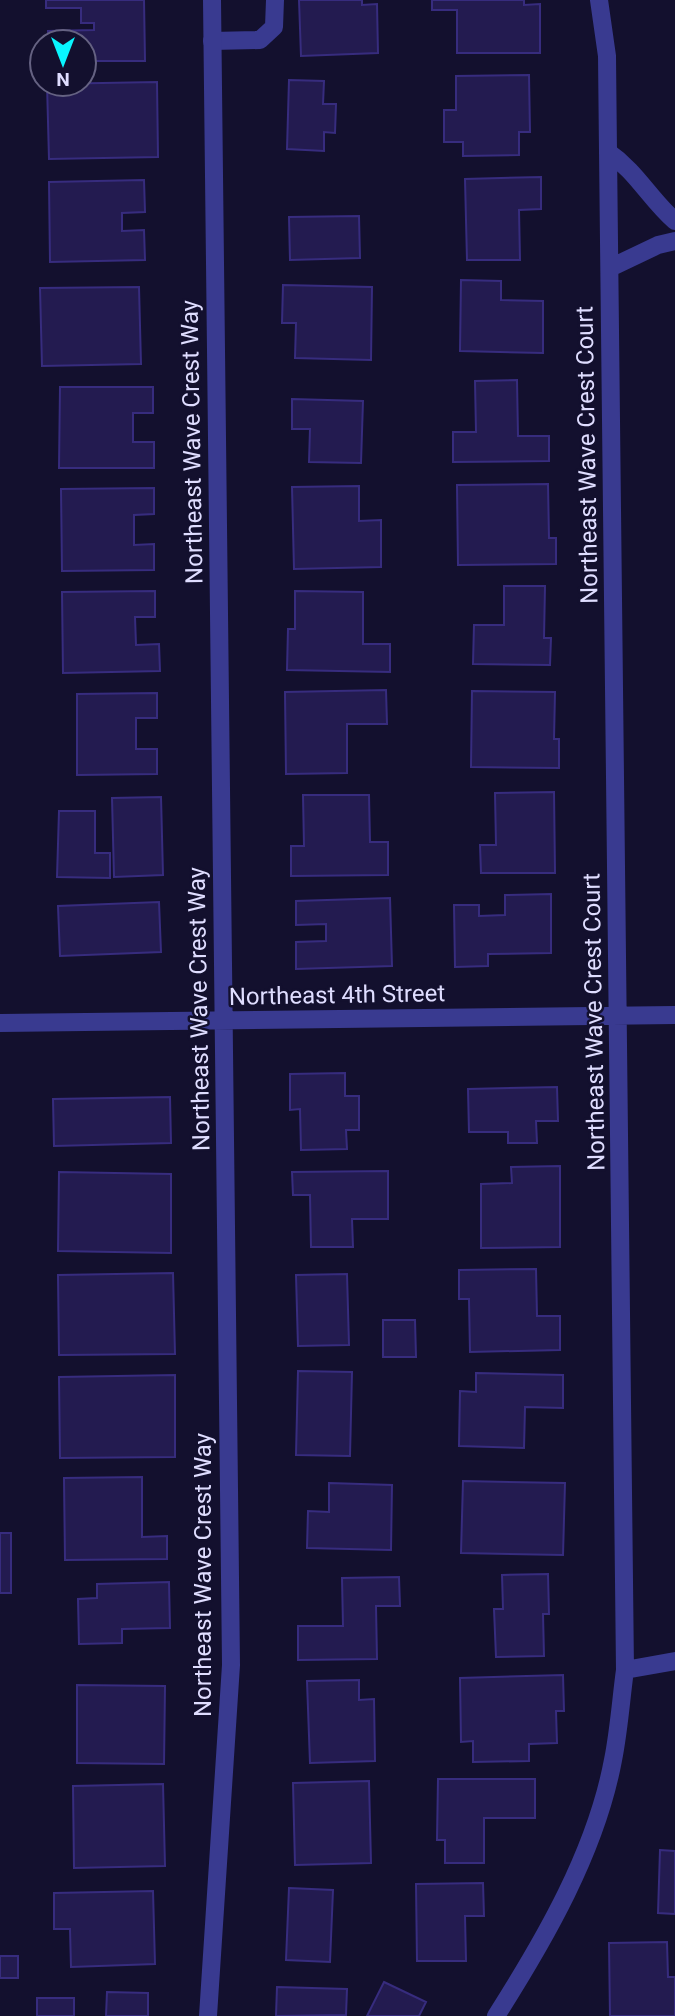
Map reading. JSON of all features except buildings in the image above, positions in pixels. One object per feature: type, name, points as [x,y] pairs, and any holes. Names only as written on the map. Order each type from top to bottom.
[{"type":"street","name":"Northeast Wave Crest Way","points":[[208,2016],[231,1665],[212,0]]},
{"type":"street","points":[[212,41],[260,40],[274,27],[275,0]]},
{"type":"street","name":"Northeast Wave Crest Court","points":[[496,2016],[529,1963],[576,1874],[597,1819],[613,1761],[625,1670],[607,56],[599,0]]},
{"type":"street","points":[[608,152],[625,163],[675,221]]},
{"type":"street","points":[[610,268],[675,241]]},
{"type":"street","name":"Northeast 4th Street","points":[[0,1023],[675,1015]]},
{"type":"street","points":[[625,1670],[675,1661]]}]
